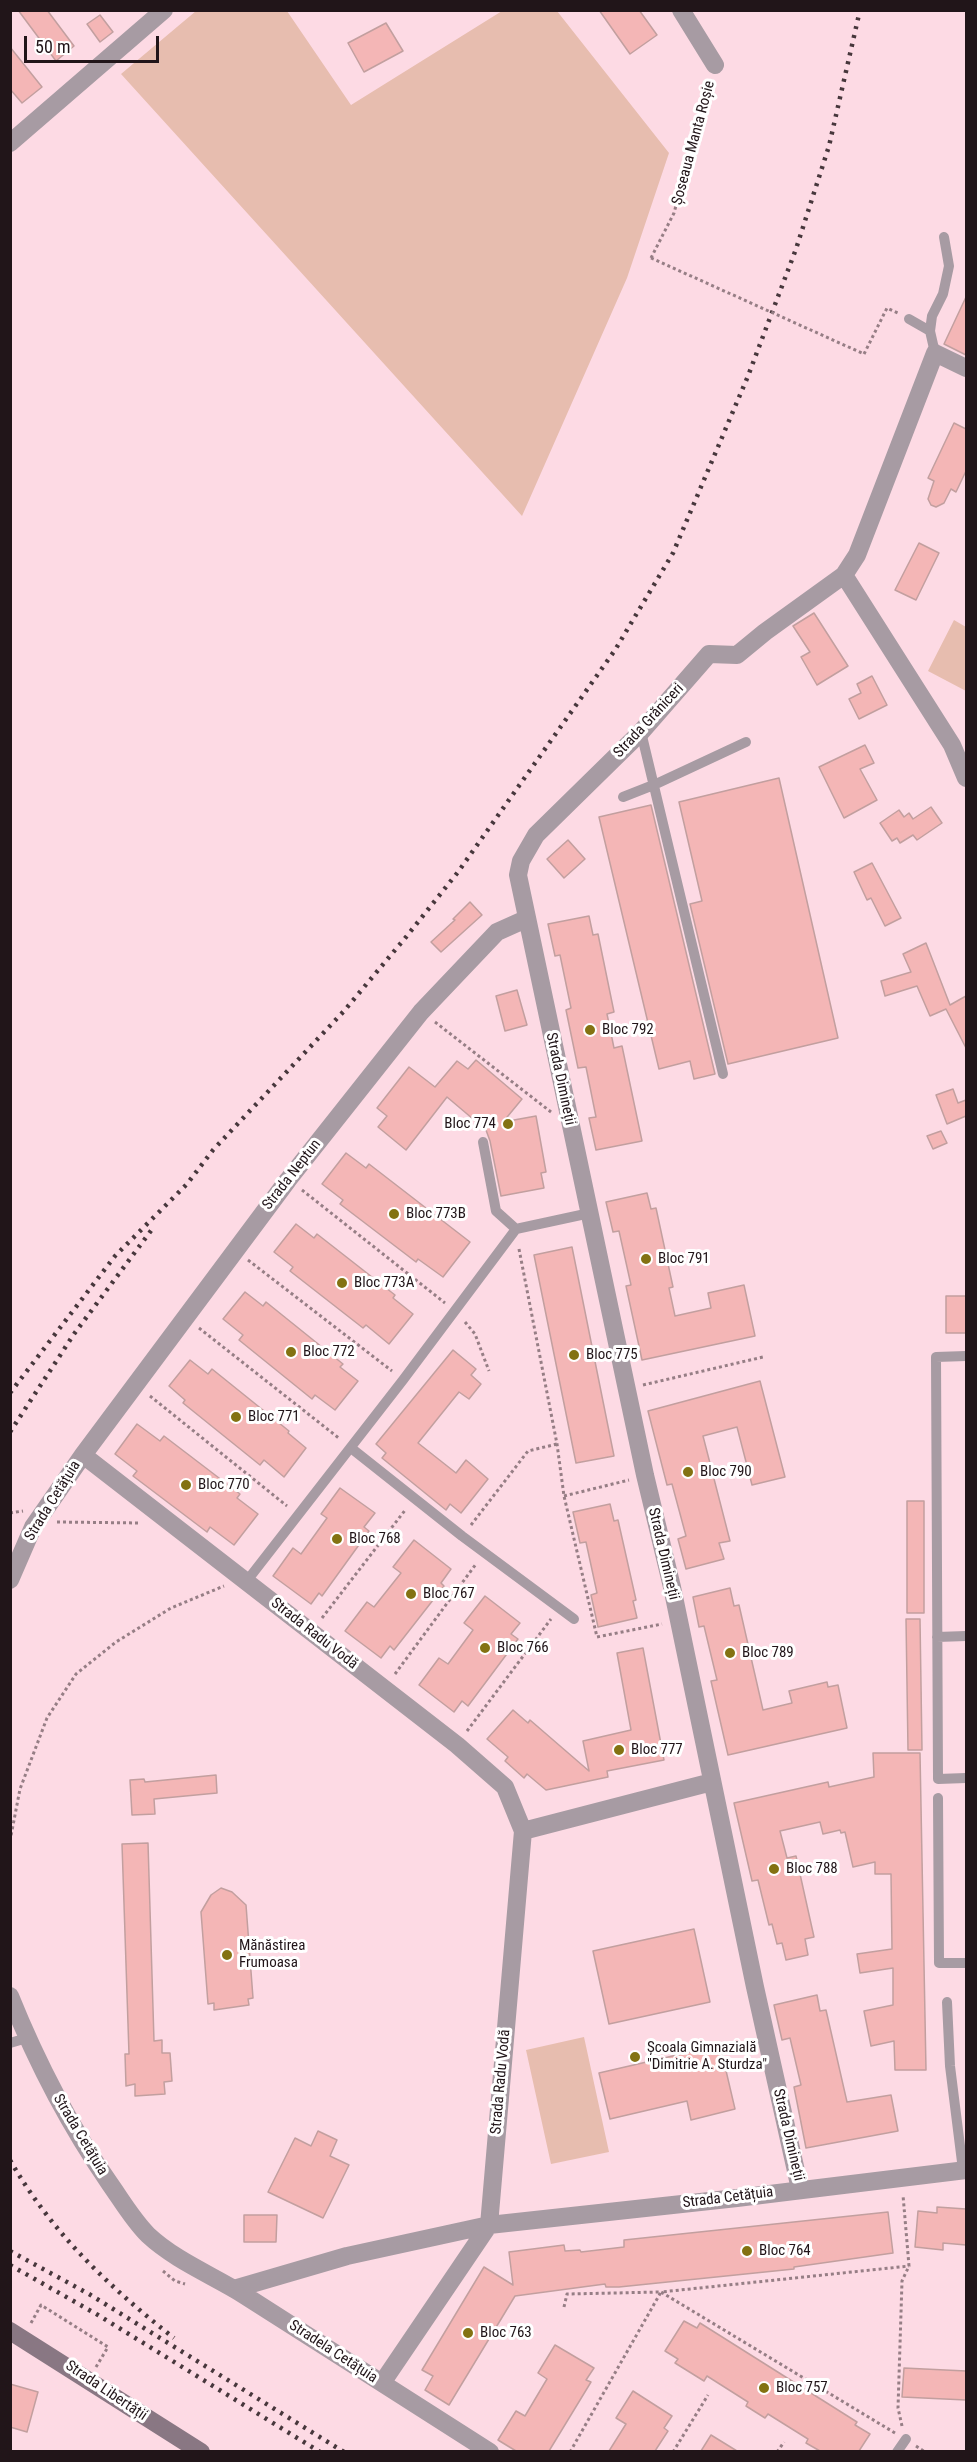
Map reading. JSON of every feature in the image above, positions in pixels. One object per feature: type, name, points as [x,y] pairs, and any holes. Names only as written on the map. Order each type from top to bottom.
[{"type":"street","points":[[10,143],[164,10]]},
{"type":"street","name":"Șoseaua Manta Roșie","points":[[681,10],[715,65]]},
{"type":"street","points":[[935,353],[966,368]]},
{"type":"street","name":"Strada Grăniceri","points":[[526,920],[518,875],[521,861],[536,835],[641,732],[709,654],[737,655],[844,575],[857,555],[935,353]]},
{"type":"street","points":[[844,575],[952,745],[966,778]]},
{"type":"street","name":"Strada Neptun","points":[[83,1455],[288,1180],[421,1012],[497,932],[526,920]]},
{"type":"street","name":"Strada Dimineții","points":[[526,920],[800,2189]]},
{"type":"street","name":"Strada Cetățuia","points":[[10,1580],[33,1527],[83,1455]]},
{"type":"street","name":"Strada Radu Vodă","points":[[83,1455],[457,1745],[505,1787],[523,1831],[489,2225]]},
{"type":"street","points":[[523,1831],[712,1782]]},
{"type":"street","name":"Strada Cetățuia","points":[[10,1996],[19,2041],[95,2162],[136,2221],[148,2235],[175,2256]]},
{"type":"street","name":"Strada Cetățuia","points":[[234,2289],[347,2256],[489,2225],[964,2170]]},
{"type":"street","points":[[382,2384],[489,2225]]},
{"type":"street","name":"Stradela Cetățuia","points":[[175,2256],[234,2289],[490,2451]]},
{"type":"street","name":"Strada Libertății","points":[[16,2334],[89,2379],[158,2426],[201,2451]]},
{"type":"lane","points":[[935,353],[930,331],[932,316],[943,294],[949,266],[944,237]]},
{"type":"lane","points":[[909,319],[930,331]]},
{"type":"lane","points":[[641,732],[656,784],[723,1074]]},
{"type":"lane","points":[[623,796],[656,784],[746,742]]},
{"type":"lane","points":[[483,1142],[496,1211],[516,1229]]},
{"type":"lane","points":[[246,1582],[456,1311],[516,1229],[590,1213]]},
{"type":"lane","points":[[966,1356],[936,1357],[938,1779],[966,1778]]},
{"type":"lane","points":[[351,1448],[462,1536],[574,1619]]},
{"type":"lane","points":[[937,1637],[966,1636]]},
{"type":"lane","points":[[938,1798],[939,1963],[966,1963]]},
{"type":"lane","points":[[947,2002],[950,2066],[964,2170]]},
{"type":"lane","points":[[897,2451],[906,2439]]},
{"type":"path","name":"Șoseaua Manta Roșie","points":[[715,65],[674,213],[651,258],[864,354],[887,308]]},
{"type":"path","points":[[421,1012],[571,1128]]},
{"type":"path","points":[[288,1180],[456,1311],[474,1334],[489,1371]]},
{"type":"path","points":[[516,1229],[557,1444],[564,1496],[597,1636],[678,1621]]},
{"type":"path","points":[[235,1250],[403,1380]]},
{"type":"path","points":[[185,1317],[351,1448]]},
{"type":"path","points":[[626,1389],[763,1357]]},
{"type":"path","points":[[135,1384],[298,1515]]},
{"type":"path","points":[[462,1536],[528,1451],[557,1444]]},
{"type":"path","points":[[564,1496],[645,1475]]},
{"type":"path","points":[[312,1632],[414,1498]]},
{"type":"path","points":[[10,1513],[29,1511],[52,1522],[143,1523]]},
{"type":"path","points":[[384,1688],[484,1552]]},
{"type":"path","points":[[10,1841],[20,1789],[47,1718],[76,1674],[116,1642],[171,1608],[232,1582],[246,1582]]},
{"type":"path","points":[[457,1745],[559,1608]]},
{"type":"path","points":[[902,2178],[909,2266],[902,2281],[898,2408],[906,2439]]},
{"type":"path","points":[[564,2307],[567,2294],[661,2292],[909,2266]]},
{"type":"path","points":[[661,2292],[906,2439]]},
{"type":"path","points":[[570,2451],[661,2292]]},
{"type":"path","points":[[16,2334],[42,2305],[108,2347],[89,2379]]},
{"type":"path","points":[[673,2451],[708,2395]]},
{"type":"path","points":[[777,2451],[784,2442]]},
{"type":"shaded area","points":[[196,11],[287,11],[351,105],[502,11],[557,11],[669,153],[627,278],[522,516],[121,74]]},
{"type":"shaded area","points":[[954,620],[966,627],[966,691],[928,671]]},
{"type":"shaded area","points":[[584,2037],[609,2152],[551,2164],[526,2050]]},
{"type":"building","points":[[18,10],[47,10],[74,46],[56,61]]},
{"type":"building","points":[[599,10],[639,10],[657,35],[630,54]]},
{"type":"building","points":[[100,15],[113,32],[100,42],[87,24]]},
{"type":"building","points":[[386,23],[403,51],[364,72],[348,43]]},
{"type":"building","points":[[10,47],[42,87],[22,103],[10,89]]},
{"type":"building","points":[[966,297],[966,355],[944,344]]},
{"type":"building","points":[[954,423],[966,429],[966,471],[956,492],[951,489],[944,503],[936,507],[931,505],[928,499],[934,481],[928,478]]},
{"type":"building","points":[[919,543],[939,553],[916,600],[895,590]]},
{"type":"building","points":[[814,613],[848,666],[817,685],[801,657],[810,652],[793,626]]},
{"type":"building","points":[[872,676],[887,705],[859,719],[849,699],[861,693],[857,684]]},
{"type":"building","points":[[865,745],[874,763],[860,769],[877,800],[844,818],[819,767]]},
{"type":"building","points":[[779,778],[838,1038],[728,1064],[690,904],[702,901],[679,802]]},
{"type":"building","points":[[651,805],[715,1074],[694,1079],[690,1061],[659,1069],[599,817]]},
{"type":"building","points":[[931,807],[942,823],[917,840],[913,835],[900,843],[897,838],[892,841],[880,823],[899,810],[904,817],[909,813],[913,819]]},
{"type":"building","points":[[568,840],[585,859],[564,878],[547,859]]},
{"type":"building","points":[[872,863],[901,918],[885,926],[871,898],[867,900],[854,872]]},
{"type":"building","points":[[470,902],[482,915],[441,952],[431,942],[455,920],[453,919]]},
{"type":"building","name":"Bloc 792","points":[[589,916],[593,935],[598,934],[614,1012],[607,1014],[614,1048],[622,1046],[642,1141],[596,1150],[589,1118],[596,1117],[586,1067],[578,1068],[566,1010],[571,1008],[560,955],[555,956],[548,924]]},
{"type":"building","points":[[926,943],[950,1005],[966,996],[966,1048],[946,1009],[930,1016],[917,986],[885,996],[881,981],[911,972],[903,954]]},
{"type":"building","points":[[517,990],[527,1025],[505,1031],[496,996]]},
{"type":"building","name":"Bloc 774","points":[[476,1060],[522,1099],[503,1122],[536,1116],[546,1172],[541,1173],[544,1188],[501,1196],[486,1130],[447,1097],[406,1150],[378,1127],[387,1116],[377,1108],[409,1067],[435,1087],[457,1061],[468,1069]]},
{"type":"building","points":[[953,1089],[958,1103],[966,1100],[966,1116],[947,1124],[936,1095]]},
{"type":"building","points":[[941,1131],[947,1143],[933,1149],[927,1136]]},
{"type":"building","name":"Bloc 773B","points":[[346,1153],[366,1168],[369,1164],[470,1242],[443,1277],[418,1259],[416,1262],[340,1204],[343,1200],[322,1184]]},
{"type":"building","name":"Bloc 791","points":[[647,1193],[651,1209],[656,1208],[673,1287],[669,1288],[675,1316],[711,1308],[708,1293],[744,1285],[755,1336],[642,1360],[626,1286],[631,1285],[619,1231],[613,1232],[606,1202]]},
{"type":"building","name":"Bloc 773A","points":[[296,1224],[314,1238],[317,1234],[395,1295],[393,1298],[413,1314],[389,1344],[366,1325],[363,1328],[290,1271],[293,1267],[274,1252]]},
{"type":"building","name":"Bloc 775","points":[[572,1247],[614,1456],[576,1463],[534,1255]]},
{"type":"building","name":"Bloc 772","points":[[245,1292],[263,1306],[266,1302],[343,1364],[340,1367],[358,1381],[335,1410],[315,1395],[312,1399],[239,1340],[243,1335],[223,1319]]},
{"type":"building","points":[[946,1296],[966,1296],[966,1333],[946,1333]]},
{"type":"building","points":[[453,1350],[476,1369],[471,1375],[481,1384],[469,1399],[459,1392],[418,1443],[456,1473],[466,1460],[488,1479],[461,1513],[450,1504],[446,1510],[382,1458],[386,1453],[376,1444]]},
{"type":"building","name":"Bloc 771","points":[[190,1360],[208,1374],[212,1369],[289,1431],[288,1433],[306,1448],[284,1477],[264,1460],[260,1465],[183,1403],[185,1400],[169,1386]]},
{"type":"building","name":"Bloc 790","points":[[760,1381],[785,1477],[752,1485],[737,1427],[703,1436],[730,1541],[719,1543],[724,1559],[686,1569],[678,1539],[686,1536],[672,1484],[667,1485],[648,1411]]},
{"type":"building","name":"Bloc 770","points":[[137,1424],[160,1441],[164,1436],[240,1494],[237,1498],[258,1514],[234,1545],[210,1527],[207,1532],[133,1476],[137,1471],[115,1454]]},
{"type":"building","name":"Bloc 768","points":[[340,1488],[375,1513],[364,1527],[369,1531],[322,1596],[319,1593],[311,1604],[273,1576],[293,1548],[301,1554],[327,1518],[321,1514]]},
{"type":"building","points":[[907,1501],[924,1501],[924,1613],[907,1613]]},
{"type":"building","points":[[610,1504],[614,1521],[618,1520],[636,1600],[633,1601],[637,1618],[598,1627],[591,1595],[597,1593],[586,1542],[580,1543],[573,1512]]},
{"type":"building","name":"Bloc 767","points":[[414,1540],[451,1569],[441,1583],[444,1586],[394,1650],[390,1646],[381,1658],[345,1631],[367,1602],[374,1607],[401,1573],[393,1567]]},
{"type":"building","name":"Bloc 789","points":[[730,1588],[734,1606],[739,1605],[763,1710],[792,1703],[789,1691],[827,1682],[828,1687],[838,1685],[847,1728],[728,1755],[711,1681],[717,1680],[704,1626],[699,1627],[693,1597]]},
{"type":"building","name":"Bloc 766","points":[[485,1596],[520,1623],[511,1634],[518,1639],[468,1706],[462,1701],[454,1712],[419,1685],[439,1658],[448,1664],[473,1630],[464,1623]]},
{"type":"building","points":[[906,1619],[920,1619],[922,1750],[908,1750]]},
{"type":"building","name":"Bloc 777","points":[[643,1648],[664,1760],[607,1771],[608,1777],[546,1790],[527,1774],[524,1778],[505,1761],[508,1757],[487,1739],[513,1710],[528,1723],[530,1720],[589,1771],[583,1741],[631,1730],[617,1653]]},
{"type":"building","points":[[873,1753],[920,1753],[926,2070],[895,2070],[894,2041],[871,2046],[864,2011],[893,2005],[893,1968],[860,1973],[857,1954],[892,1949],[891,1874],[875,1874],[875,1862],[853,1867],[845,1832],[841,1833],[840,1830],[823,1834],[820,1822],[780,1831],[787,1858],[796,1856],[814,1937],[805,1939],[808,1955],[786,1960],[782,1943],[777,1944],[772,1924],[769,1925],[758,1880],[752,1881],[734,1803],[828,1782],[829,1787],[874,1777]]},
{"type":"building","points":[[216,1775],[217,1793],[154,1799],[155,1814],[132,1815],[130,1780],[144,1779],[145,1782]]},
{"type":"building","points":[[148,1843],[154,2041],[162,2040],[162,2053],[170,2053],[172,2081],[164,2082],[165,2094],[135,2096],[135,2084],[126,2086],[125,2054],[129,2054],[122,1844]]},
{"type":"building","name":"Mănăstirea Frumoasa","points":[[221,1888],[232,1892],[246,1905],[253,1998],[248,1999],[249,2005],[214,2010],[214,2003],[208,2004],[201,1912],[211,1895]]},
{"type":"building","points":[[694,1929],[710,2002],[609,2024],[593,1951]]},
{"type":"building","points":[[817,1995],[820,2011],[826,2010],[847,2102],[891,2095],[898,2131],[806,2148],[794,2087],[801,2085],[790,2038],[782,2040],[774,2005]]},
{"type":"building","points":[[720,2045],[735,2109],[691,2120],[687,2101],[610,2119],[599,2073]]},
{"type":"building","points":[[318,2131],[337,2140],[330,2156],[349,2165],[323,2218],[268,2192],[295,2138],[311,2146]]},
{"type":"building","points":[[937,2207],[966,2209],[966,2245],[943,2243],[943,2250],[915,2247],[918,2211],[937,2213]]},
{"type":"building","points":[[888,2212],[893,2253],[794,2267],[794,2269],[619,2287],[606,2287],[605,2284],[515,2296],[449,2405],[425,2390],[433,2376],[422,2370],[484,2267],[513,2285],[509,2252],[564,2245],[565,2251],[580,2250],[581,2252],[624,2247],[624,2240]]},
{"type":"building","points":[[244,2215],[277,2215],[276,2242],[244,2242]]},
{"type":"building","name":"Bloc 757","points":[[684,2321],[697,2328],[700,2323],[857,2422],[855,2425],[870,2434],[859,2451],[820,2451],[806,2443],[808,2439],[768,2414],[765,2418],[746,2406],[748,2402],[707,2376],[704,2381],[675,2363],[678,2359],[665,2351]]},
{"type":"building","points":[[555,2345],[594,2368],[586,2380],[591,2382],[549,2451],[516,2451],[498,2440],[516,2411],[525,2416],[547,2379],[538,2373]]},
{"type":"building","points":[[904,2368],[966,2371],[966,2400],[902,2397]]},
{"type":"building","points":[[10,2384],[38,2392],[27,2432],[10,2427]]},
{"type":"building","points":[[633,2391],[672,2416],[664,2428],[668,2431],[655,2451],[609,2451],[626,2424],[616,2418]]},
{"type":"building","points":[[711,2435],[737,2451],[701,2451]]},
{"type":"railway","points":[[10,1393],[115,1256],[187,1184],[213,1150],[344,1011],[406,937],[458,872],[615,650],[673,553],[748,376],[796,249],[829,146],[860,10]]},
{"type":"railway","points":[[10,1432],[74,1334],[153,1228]]},
{"type":"railway","points":[[10,2160],[44,2211],[83,2257],[127,2299],[174,2338]]},
{"type":"railway","points":[[10,2251],[89,2294],[344,2452]]},
{"type":"railway","points":[[10,2265],[98,2315],[320,2452]]},
{"type":"place","name":"Bloc 792","points":[[590,1030]]},
{"type":"place","name":"Bloc 774","points":[[508,1124]]},
{"type":"place","name":"Bloc 773B","points":[[394,1214]]},
{"type":"place","name":"Bloc 791","points":[[646,1259]]},
{"type":"place","name":"Bloc 773A","points":[[342,1283]]},
{"type":"place","name":"Bloc 772","points":[[291,1352]]},
{"type":"place","name":"Bloc 775","points":[[574,1355]]},
{"type":"place","name":"Bloc 771","points":[[236,1417]]},
{"type":"place","name":"Bloc 790","points":[[688,1472]]},
{"type":"place","name":"Bloc 770","points":[[186,1485]]},
{"type":"place","name":"Bloc 768","points":[[337,1539]]},
{"type":"place","name":"Bloc 767","points":[[411,1594]]},
{"type":"place","name":"Bloc 766","points":[[485,1648]]},
{"type":"place","name":"Bloc 789","points":[[730,1653]]},
{"type":"place","name":"Bloc 777","points":[[619,1750]]},
{"type":"place","name":"Bloc 788","points":[[774,1869]]},
{"type":"place","name":"Mănăstirea Frumoasa","points":[[227,1955]]},
{"type":"place","name":"Școala Gimnazială \"Dimitrie A. Sturdza\"","points":[[635,2057]]},
{"type":"place","name":"Bloc 764","points":[[747,2251]]},
{"type":"place","name":"Bloc 763","points":[[468,2333]]},
{"type":"place","name":"Bloc 757","points":[[764,2388]]}]
